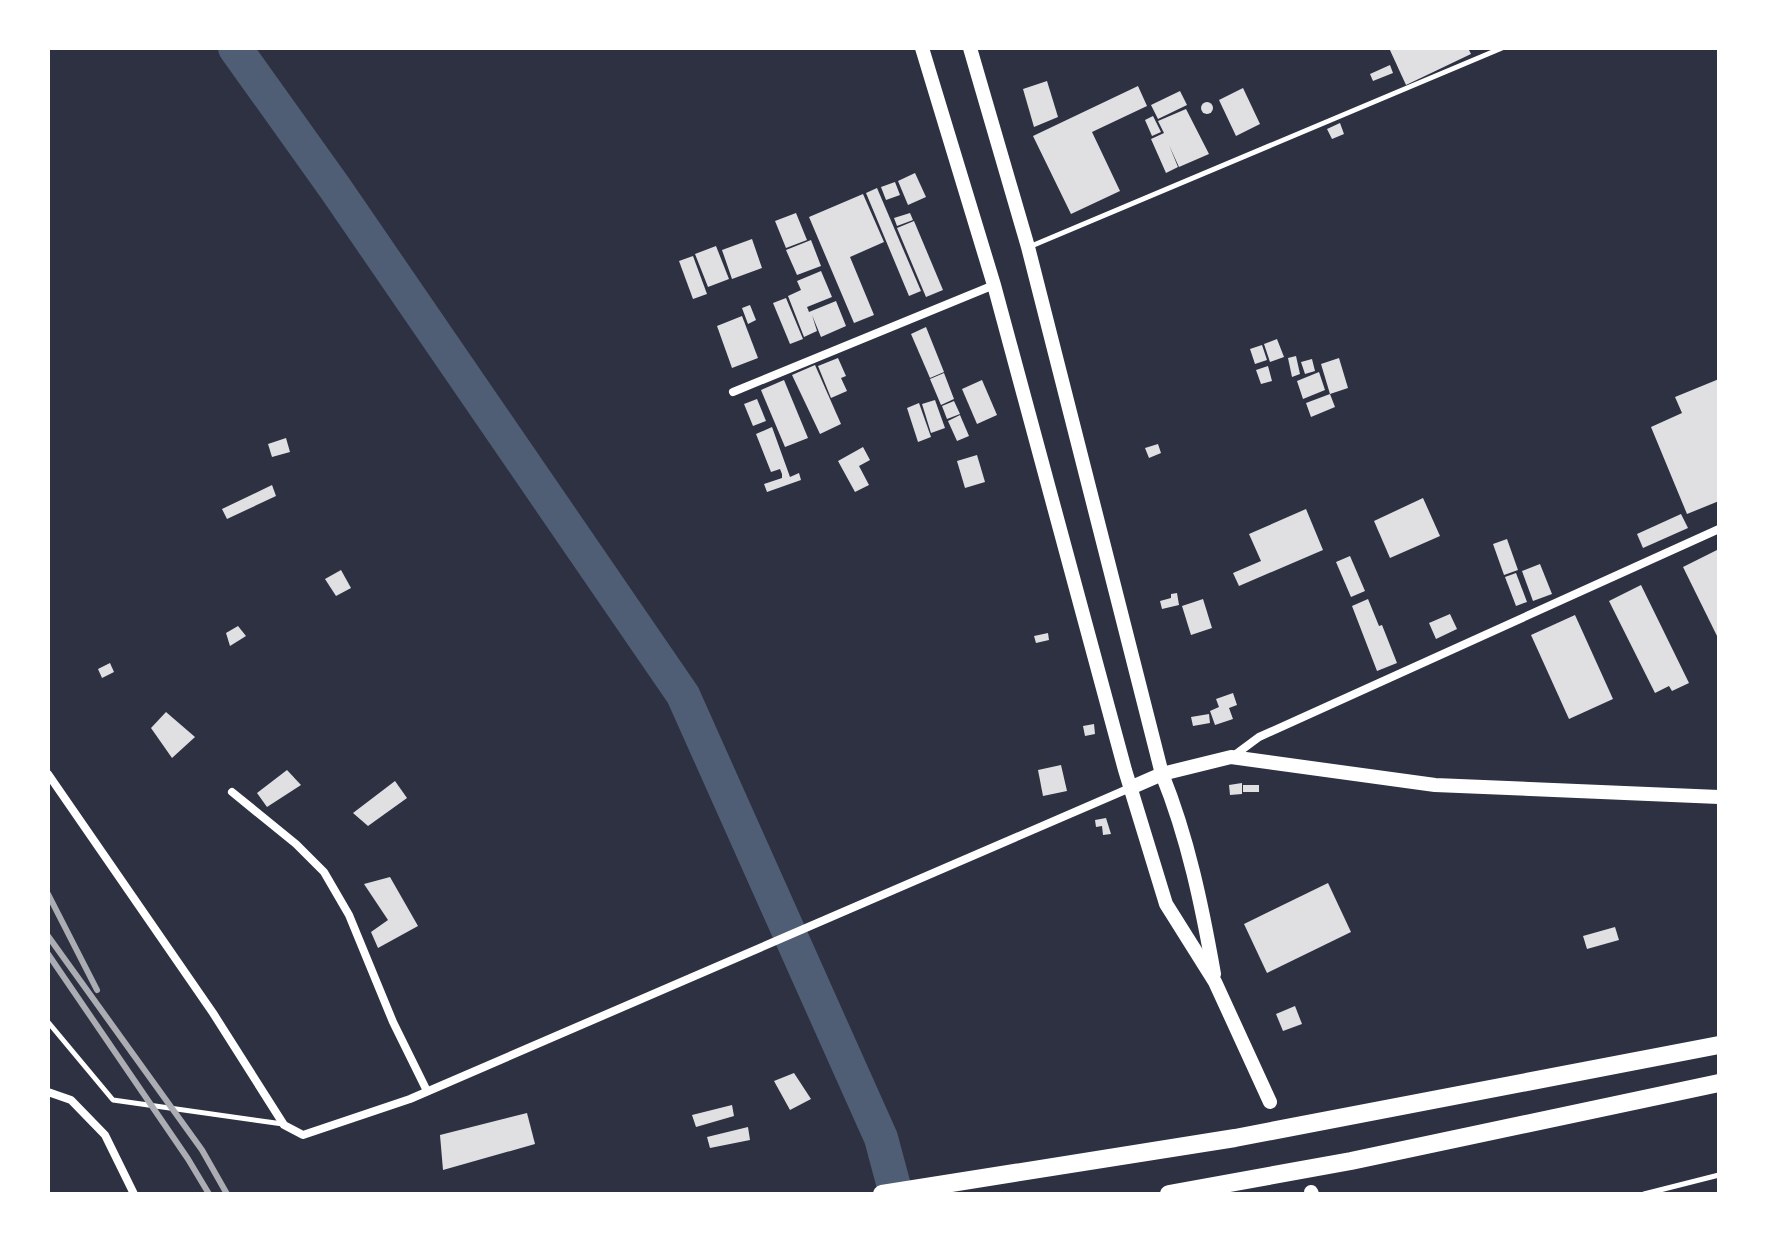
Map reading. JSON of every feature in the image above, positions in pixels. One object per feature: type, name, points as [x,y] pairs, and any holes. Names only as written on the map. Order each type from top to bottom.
[{"type":"highway","points":[[882,1194],[1235,1138],[1719,1045]]},
{"type":"highway","points":[[1169,1194],[1252,1181],[1719,1083]]},
{"type":"main road","points":[[922,48],[994,285],[1130,788],[1166,904],[1215,982],[1270,1102]]},
{"type":"main road","points":[[970,48],[1028,247],[1162,774],[1173,801],[1201,899],[1215,982]]},
{"type":"main road","points":[[1130,788],[1162,774],[1231,757],[1435,785],[1719,797]]},
{"type":"street","points":[[733,392],[994,285]]},
{"type":"street","points":[[1231,757],[1259,737],[1719,529]]},
{"type":"street","points":[[48,774],[213,1013],[284,1125],[303,1135],[427,1091],[1130,788]]},
{"type":"street","points":[[232,792],[296,844],[324,872],[349,915],[393,1022],[427,1091]]},
{"type":"street","points":[[48,1092],[71,1100],[105,1135],[134,1194]]},
{"type":"lane","points":[[1028,247],[1502,48]]},
{"type":"lane","points":[[48,1022],[113,1100],[284,1125]]},
{"type":"lane","points":[[1644,1194],[1719,1175]]},
{"type":"building","points":[[1389,48],[1468,48],[1471,54],[1406,85]]},
{"type":"building","points":[[1390,65],[1393,73],[1373,81],[1370,74]]},
{"type":"building","points":[[1047,81],[1058,117],[1034,127],[1023,89]]},
{"type":"building","points":[[1138,86],[1147,106],[1092,132],[1120,191],[1071,214],[1033,136]]},
{"type":"building","points":[[1243,88],[1260,124],[1236,136],[1219,100]]},
{"type":"building","points":[[1180,91],[1187,105],[1158,119],[1151,105]]},
{"type":"building","points":[[1207,102],[1213,108],[1207,114],[1201,108]]},
{"type":"building","points":[[1186,109],[1209,154],[1179,167],[1169,145],[1178,167],[1166,173],[1151,139],[1164,133],[1158,121]]},
{"type":"building","points":[[1153,116],[1161,132],[1152,136],[1145,120]]},
{"type":"building","points":[[1340,123],[1344,134],[1332,139],[1327,129]]},
{"type":"building","points":[[915,173],[926,197],[908,205],[898,181]]},
{"type":"building","points":[[895,182],[900,195],[886,200],[881,187]]},
{"type":"building","points":[[877,188],[921,291],[909,296],[866,193]]},
{"type":"building","points":[[863,194],[884,242],[850,257],[874,315],[854,323],[809,217]]},
{"type":"building","points":[[796,213],[807,240],[786,248],[775,221]]},
{"type":"building","points":[[910,213],[913,220],[897,226],[894,218]]},
{"type":"building","points":[[914,221],[943,290],[926,297],[897,228]]},
{"type":"building","points":[[752,239],[762,268],[732,279],[722,250]]},
{"type":"building","points":[[811,240],[821,266],[797,275],[786,250]]},
{"type":"building","points":[[716,246],[729,279],[708,287],[695,254]]},
{"type":"building","points":[[693,256],[707,294],[693,299],[679,261]]},
{"type":"building","points":[[821,271],[832,297],[807,307],[809,312],[836,301],[846,326],[821,337],[812,315],[817,331],[804,337],[788,296],[801,290],[797,281]]},
{"type":"building","points":[[786,298],[803,339],[790,344],[773,303]]},
{"type":"building","points":[[750,305],[756,320],[748,324],[742,308]]},
{"type":"building","points":[[742,316],[758,358],[732,368],[717,326]]},
{"type":"building","points":[[926,327],[944,372],[930,378],[911,334]]},
{"type":"building","points":[[1277,339],[1284,357],[1270,362],[1264,344]]},
{"type":"building","points":[[1262,345],[1267,360],[1255,364],[1250,349]]},
{"type":"building","points":[[1296,356],[1300,374],[1292,377],[1288,358]]},
{"type":"building","points":[[838,358],[846,376],[841,378],[847,391],[831,398],[818,366]]},
{"type":"building","points":[[1339,358],[1348,388],[1330,394],[1321,364]]},
{"type":"building","points":[[1312,359],[1315,371],[1305,374],[1301,362]]},
{"type":"building","points":[[815,365],[841,424],[820,434],[792,375]]},
{"type":"building","points":[[1268,366],[1272,381],[1261,384],[1256,370]]},
{"type":"building","points":[[1319,372],[1325,390],[1303,399],[1297,381]]},
{"type":"building","points":[[944,373],[954,399],[941,405],[930,379]]},
{"type":"building","points":[[1719,379],[1719,501],[1687,514],[1651,427],[1682,413],[1675,397]]},
{"type":"building","points":[[784,380],[808,438],[785,447],[761,390]]},
{"type":"building","points":[[982,380],[997,415],[977,424],[962,389]]},
{"type":"building","points":[[1330,394],[1335,407],[1311,417],[1306,403]]},
{"type":"building","points":[[757,399],[766,421],[753,426],[744,404]]},
{"type":"building","points":[[935,400],[945,428],[931,433],[922,404]]},
{"type":"building","points":[[954,401],[960,414],[947,419],[942,406]]},
{"type":"building","points":[[919,403],[931,437],[918,442],[907,408]]},
{"type":"building","points":[[960,415],[969,436],[957,441],[948,421]]},
{"type":"building","points":[[772,427],[790,477],[799,473],[801,480],[767,492],[764,484],[782,478],[782,474],[780,469],[771,472],[756,434]]},
{"type":"building","points":[[286,438],[290,452],[272,457],[268,444]]},
{"type":"building","points":[[1158,444],[1161,453],[1149,458],[1145,448]]},
{"type":"building","points":[[863,447],[870,460],[859,466],[869,485],[855,492],[838,461]]},
{"type":"building","points":[[977,455],[985,482],[965,488],[957,461]]},
{"type":"building","points":[[272,485],[276,496],[227,519],[222,509]]},
{"type":"building","points":[[1423,498],[1440,536],[1390,558],[1374,521]]},
{"type":"building","points":[[1306,509],[1323,550],[1239,586],[1233,573],[1261,561],[1249,534]]},
{"type":"building","points":[[1681,514],[1688,528],[1643,548],[1637,534]]},
{"type":"building","points":[[1507,539],[1518,570],[1504,575],[1493,544]]},
{"type":"building","points":[[1719,549],[1719,640],[1683,567]]},
{"type":"building","points":[[1350,556],[1365,591],[1351,597],[1336,562]]},
{"type":"building","points":[[1540,564],[1552,594],[1533,601],[1522,571]]},
{"type":"building","points":[[341,570],[351,588],[336,596],[325,579]]},
{"type":"building","points":[[1516,573],[1527,602],[1516,606],[1505,577]]},
{"type":"building","points":[[1641,585],[1689,683],[1672,691],[1669,686],[1655,693],[1609,601]]},
{"type":"building","points":[[1177,593],[1179,605],[1162,609],[1160,601]]},
{"type":"building","points":[[1203,599],[1212,628],[1191,635],[1182,606]]},
{"type":"building","points":[[1368,599],[1397,663],[1377,671],[1352,606]]},
{"type":"building","points":[[1450,614],[1457,629],[1436,639],[1429,623]]},
{"type":"building","points":[[1575,615],[1613,699],[1569,719],[1531,635]]},
{"type":"building","points":[[238,626],[246,636],[230,646],[226,633]]},
{"type":"building","points":[[1048,633],[1049,640],[1036,643],[1034,636]]},
{"type":"building","points":[[110,663],[114,672],[102,678],[98,669]]},
{"type":"building","points":[[1233,693],[1237,705],[1229,708],[1233,719],[1215,725],[1210,711],[1219,707],[1216,699]]},
{"type":"building","points":[[166,712],[195,737],[172,758],[151,728]]},
{"type":"building","points":[[1209,714],[1210,723],[1193,726],[1191,717]]},
{"type":"building","points":[[1094,724],[1095,734],[1085,736],[1083,726]]},
{"type":"building","points":[[1061,765],[1067,791],[1043,796],[1038,770]]},
{"type":"building","points":[[287,770],[301,785],[267,807],[257,793]]},
{"type":"building","points":[[395,781],[407,798],[368,826],[353,813]]},
{"type":"building","points":[[1242,783],[1242,794],[1230,795],[1229,785]]},
{"type":"building","points":[[1243,785],[1259,785],[1259,792],[1243,792]]},
{"type":"building","points":[[1106,818],[1111,834],[1103,835],[1102,826],[1096,827],[1095,820]]},
{"type":"building","points":[[390,877],[418,926],[378,948],[371,932],[388,920],[364,884]]},
{"type":"building","points":[[1328,883],[1351,932],[1267,973],[1244,924]]},
{"type":"building","points":[[1615,927],[1619,940],[1587,949],[1583,936]]},
{"type":"building","points":[[1295,1006],[1302,1024],[1283,1031],[1276,1014]]},
{"type":"building","points":[[794,1073],[811,1099],[790,1110],[774,1081]]},
{"type":"building","points":[[732,1105],[734,1116],[696,1127],[692,1115]]},
{"type":"building","points":[[527,1113],[535,1144],[443,1170],[440,1135]]},
{"type":"building","points":[[748,1127],[750,1140],[710,1148],[707,1137]]},
{"type":"waterway","points":[[235,48],[335,188],[683,695],[881,1138],[896,1194]]},
{"type":"railway","points":[[48,894],[97,990]]},
{"type":"railway","points":[[48,936],[202,1150],[227,1194]]},
{"type":"railway","points":[[48,954],[209,1194]]}]
